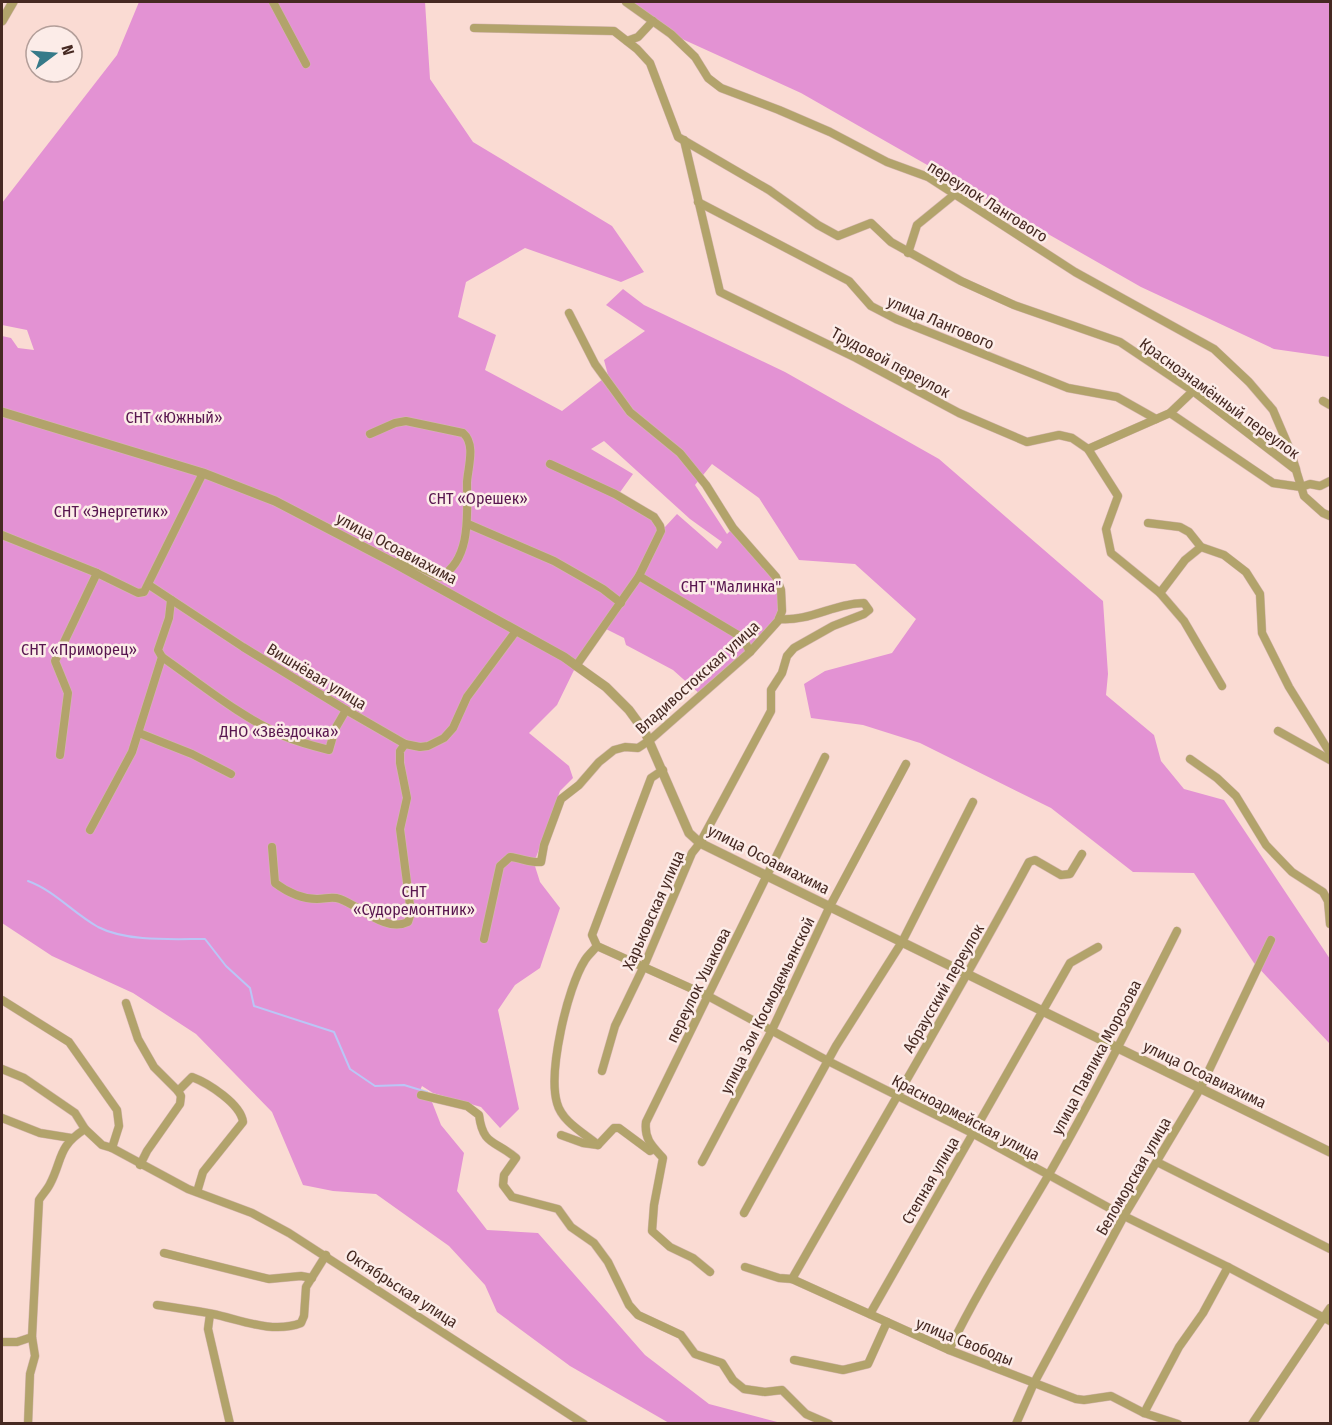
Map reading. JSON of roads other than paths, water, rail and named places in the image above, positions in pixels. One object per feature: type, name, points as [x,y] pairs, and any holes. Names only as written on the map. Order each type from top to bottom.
[{"type":"street","points":[[2,21],[14,2]]},
{"type":"street","points":[[273,2],[306,64]]},
{"type":"street","name":"переулок Лангового","points":[[626,2],[671,34],[695,57],[708,78],[721,88],[779,110],[830,132],[887,162],[928,177],[1075,272],[1214,349],[1249,382],[1273,410],[1296,470]]},
{"type":"street","points":[[627,41],[638,38],[653,21]]},
{"type":"street","name":"Краснознамённый переулок","points":[[474,28],[614,31],[650,63],[678,137],[770,190],[818,225],[838,236],[871,222],[891,242],[961,281],[1014,305],[1120,342],[1193,391],[1296,470],[1304,496],[1323,513],[1330,516]]},
{"type":"street","name":"Трудовой переулок","points":[[684,140],[720,292],[856,358],[959,413],[1027,442],[1059,435],[1072,438],[1088,449]]},
{"type":"street","points":[[908,253],[917,225],[955,194]]},
{"type":"street","name":"улица Лангового","points":[[698,202],[849,281],[871,306],[896,319],[1068,388],[1117,397],[1156,419]]},
{"type":"street","name":"Владивостокская улица","points":[[484,939],[500,866],[510,857],[534,863],[541,862],[544,845],[561,800],[614,750],[625,747],[638,748],[650,740],[750,652],[779,619],[782,611],[781,590],[776,577],[733,528],[706,485],[680,453],[630,412],[595,364],[569,313]]},
{"type":"street","points":[[1193,391],[1170,413],[1088,449],[1118,496],[1106,529],[1111,553],[1160,593],[1184,621],[1222,686]]},
{"type":"street","name":"улица Осоавиахима","points":[[2,412],[203,473],[275,501],[396,564],[564,657],[606,687],[629,710],[650,740],[689,833],[700,843],[1330,1152]]},
{"type":"street","points":[[1170,413],[1273,483],[1301,487],[1310,484],[1320,486],[1330,481]]},
{"type":"street","points":[[370,434],[395,423],[406,421],[463,434],[471,444],[467,481],[468,524],[460,551],[448,572],[440,576],[402,558],[396,564]]},
{"type":"street","points":[[550,464],[615,494],[654,517],[661,531],[639,576],[576,666]]},
{"type":"street","points":[[2,535],[97,573],[138,593],[144,592],[203,473]]},
{"type":"street","points":[[1148,523],[1180,526],[1189,531],[1201,547],[1224,555],[1245,572],[1260,594],[1262,633],[1289,687],[1330,753]]},
{"type":"street","points":[[468,524],[554,561],[603,589],[621,603]]},
{"type":"street","points":[[1160,593],[1185,560],[1201,547]]},
{"type":"street","points":[[60,754],[68,693],[55,661],[97,573]]},
{"type":"street","points":[[639,576],[743,638],[750,652]]},
{"type":"street","name":"Вишнёвая улица","points":[[149,585],[346,710],[405,744]]},
{"type":"street","points":[[171,600],[169,618],[158,650],[162,657],[262,725],[293,740],[328,750],[335,729],[346,710]]},
{"type":"street","name":"Харьковская улица","points":[[602,1071],[615,1026],[644,966],[692,853],[700,843],[771,711],[771,690],[782,673],[787,656],[794,648],[868,610],[864,603],[854,603],[809,617],[779,619]]},
{"type":"street","points":[[272,847],[274,883],[285,891],[307,898],[332,897],[358,907],[385,922],[401,925],[408,922],[411,913],[400,829],[407,798],[400,751],[405,744],[428,746],[444,738],[453,728],[467,697],[516,631]]},
{"type":"street","points":[[90,830],[132,752],[162,657]]},
{"type":"street","points":[[1278,731],[1330,760]]},
{"type":"street","points":[[139,733],[192,754],[231,774]]},
{"type":"street","name":"переулок Ушакова","points":[[710,1272],[693,1258],[670,1247],[652,1231],[654,1205],[663,1158],[654,1149],[645,1132],[646,1122],[825,756]]},
{"type":"street","points":[[1190,759],[1217,778],[1236,796],[1266,845],[1292,872],[1323,892],[1328,901],[1330,924]]},
{"type":"street","name":"улица Зои Космодемьянской","points":[[702,1162],[772,1030],[830,906],[906,764]]},
{"type":"street","points":[[598,1145],[564,1118],[556,1103],[555,1069],[562,1021],[585,960],[597,946],[592,935],[651,778],[663,770]]},
{"type":"street","points":[[744,1213],[828,1061],[902,942],[974,802]]},
{"type":"street","name":"Абраусский переулок","points":[[792,1280],[896,1095],[969,975],[1029,862],[1035,860],[1061,875],[1070,874],[1082,854]]},
{"type":"street","name":"улица Павлика Морозова","points":[[949,1350],[965,1316],[1048,1176],[1118,1048],[1177,931]]},
{"type":"street","name":"Беломорская улица","points":[[1016,1424],[1034,1383],[1124,1216],[1200,1089],[1271,940]]},
{"type":"street","name":"Красноармейская улица","points":[[597,946],[708,996],[828,1061],[972,1133],[1124,1216],[1328,1319]]},
{"type":"street","name":"Степная улица","points":[[870,1314],[1070,963],[1098,947]]},
{"type":"street","points":[[2,1000],[69,1042],[117,1110],[119,1126],[112,1148]]},
{"type":"street","points":[[126,1003],[138,1039],[154,1067],[178,1091],[180,1096],[180,1104],[147,1151],[140,1165]]},
{"type":"street","name":"Октябрьская улица","points":[[2,1069],[24,1078],[75,1113],[85,1129],[102,1145],[197,1192],[252,1213],[326,1255],[584,1424]]},
{"type":"street","points":[[178,1091],[192,1077],[203,1082],[236,1107],[243,1122],[203,1173],[197,1192]]},
{"type":"street","points":[[422,1095],[467,1106],[479,1115],[481,1132],[516,1158],[504,1175],[503,1185],[512,1197],[558,1209],[571,1227],[594,1243],[608,1262],[629,1305],[638,1315],[681,1335],[695,1354],[722,1363],[733,1380],[744,1389],[765,1392],[782,1390],[806,1414],[829,1424]]},
{"type":"street","points":[[2,1118],[40,1133],[71,1138]]},
{"type":"street","points":[[598,1145],[614,1128],[619,1128],[650,1151],[654,1149]]},
{"type":"street","points":[[28,1424],[30,1374],[35,1356],[32,1337],[39,1200],[50,1185],[62,1150],[71,1138],[85,1129]]},
{"type":"street","points":[[561,1135],[583,1143],[598,1145]]},
{"type":"street","points":[[1157,1162],[1330,1250]]},
{"type":"street","points":[[164,1253],[269,1279],[301,1276],[312,1278]]},
{"type":"street","points":[[157,1305],[268,1327],[294,1326],[300,1323],[304,1316],[306,1287],[326,1255]]},
{"type":"street","name":"улица Свободы","points":[[745,1267],[792,1280],[949,1350],[1076,1399],[1111,1396],[1144,1413],[1178,1424]]},
{"type":"street","points":[[1144,1413],[1179,1347],[1203,1313],[1228,1267]]},
{"type":"street","points":[[1252,1424],[1328,1319],[1330,1308]]},
{"type":"street","points":[[210,1314],[208,1329],[230,1424]]},
{"type":"street","points":[[794,1360],[843,1370],[868,1364],[886,1322]]},
{"type":"street","points":[[2,1342],[17,1342],[32,1337]]},
{"type":"waterway","points":[[28,881],[47,890],[89,921],[110,932],[150,939],[205,939],[226,966],[250,988],[254,1006],[334,1032],[350,1069],[375,1086],[404,1085],[427,1092]]},
{"type":"park label","name":"СНТ «Южный»","points":[[174,417]]},
{"type":"park label","name":"СНТ «Орешек»","points":[[478,498]]},
{"type":"park label","name":"СНТ «Энергетик»","points":[[111,511]]},
{"type":"park label","name":"СНТ \"Малинка\"","points":[[731,586]]},
{"type":"park label","name":"СНТ «Приморец»","points":[[79,649]]},
{"type":"park label","name":"ДНО «Звёздочка»","points":[[279,731]]},
{"type":"park label","name":"СНТ «Судоремонтник»","points":[[414,900]]}]
